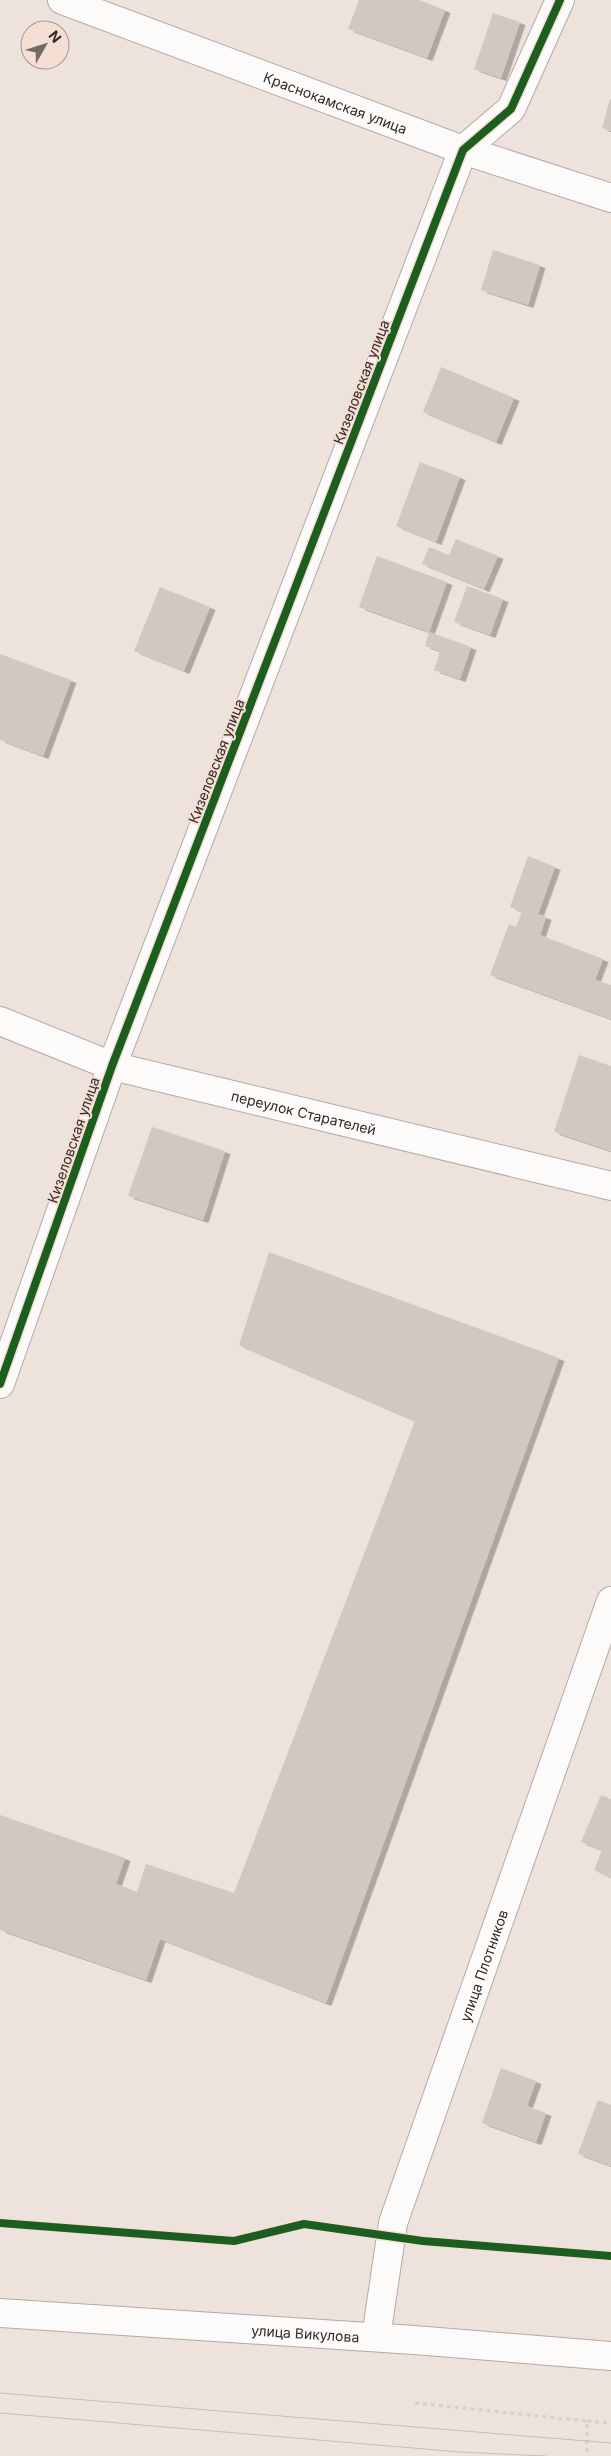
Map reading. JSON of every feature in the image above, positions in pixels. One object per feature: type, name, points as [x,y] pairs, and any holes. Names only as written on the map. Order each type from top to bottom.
[{"type":"street","name":"Краснокамская улица","points":[[62,0],[463,150],[611,198]]},
{"type":"street","points":[[463,150],[511,109],[560,0]]},
{"type":"street","name":"Кизеловская улица","points":[[0,1384],[112,1066],[463,150]]},
{"type":"street","name":"переулок Старателей","points":[[0,1021],[112,1066],[611,1186]]},
{"type":"street","name":"улица Плотников","points":[[376,2337],[393,2223],[611,1600]]},
{"type":"street","name":"улица Викулова","points":[[0,2313],[376,2337],[611,2356]]},
{"type":"path","points":[[414,2403],[611,2423]]},
{"type":"path","points":[[587,2456],[588,2421]]},
{"type":"building","points":[[359,0],[419,0],[445,10],[427,58],[348,29]]},
{"type":"building","points":[[493,13],[520,22],[501,78],[474,69]]},
{"type":"building","points":[[611,99],[611,131],[602,128]]},
{"type":"building","points":[[493,250],[540,265],[528,305],[481,290]]},
{"type":"building","points":[[441,367],[514,398],[496,442],[423,412]]},
{"type":"building","points":[[420,462],[460,477],[436,542],[396,526]]},
{"type":"building","points":[[456,539],[498,556],[484,589],[422,564],[429,547],[449,555]]},
{"type":"building","points":[[377,556],[447,582],[429,632],[359,607]]},
{"type":"building","points":[[467,586],[503,599],[490,635],[454,622]]},
{"type":"building","points":[[160,587],[210,607],[184,671],[134,651]]},
{"type":"building","points":[[429,632],[471,647],[460,679],[434,670],[440,651],[425,646]]},
{"type":"building","points":[[0,654],[71,680],[43,756],[0,740]]},
{"type":"building","points":[[528,856],[555,867],[538,914],[546,917],[540,935],[603,959],[595,980],[611,985],[611,1019],[490,975],[509,924],[516,927],[522,912],[510,907]]},
{"type":"building","points":[[579,1055],[611,1066],[611,1151],[554,1132]]},
{"type":"building","points":[[152,1127],[225,1151],[203,1220],[128,1196]]},
{"type":"building","points":[[269,1252],[559,1358],[326,2003],[160,1939],[146,1980],[0,1930],[0,1815],[125,1858],[116,1884],[137,1892],[146,1864],[234,1893],[415,1421],[239,1345]]},
{"type":"building","points":[[601,1795],[611,1799],[611,1878],[594,1870],[602,1850],[581,1842]]},
{"type":"building","points":[[501,2068],[536,2081],[527,2106],[546,2113],[536,2142],[482,2123]]},
{"type":"building","points":[[598,2100],[611,2105],[611,2166],[578,2154]]},
{"type":"tram line","points":[[0,2393],[611,2443]]},
{"type":"tram line","points":[[0,2413],[460,2452],[546,2456]]},
{"type":"cycle path","points":[[0,1384],[112,1066],[463,150],[511,109],[560,0]]},
{"type":"cycle path","points":[[0,2223],[234,2241],[304,2224],[423,2241],[611,2256]]}]
